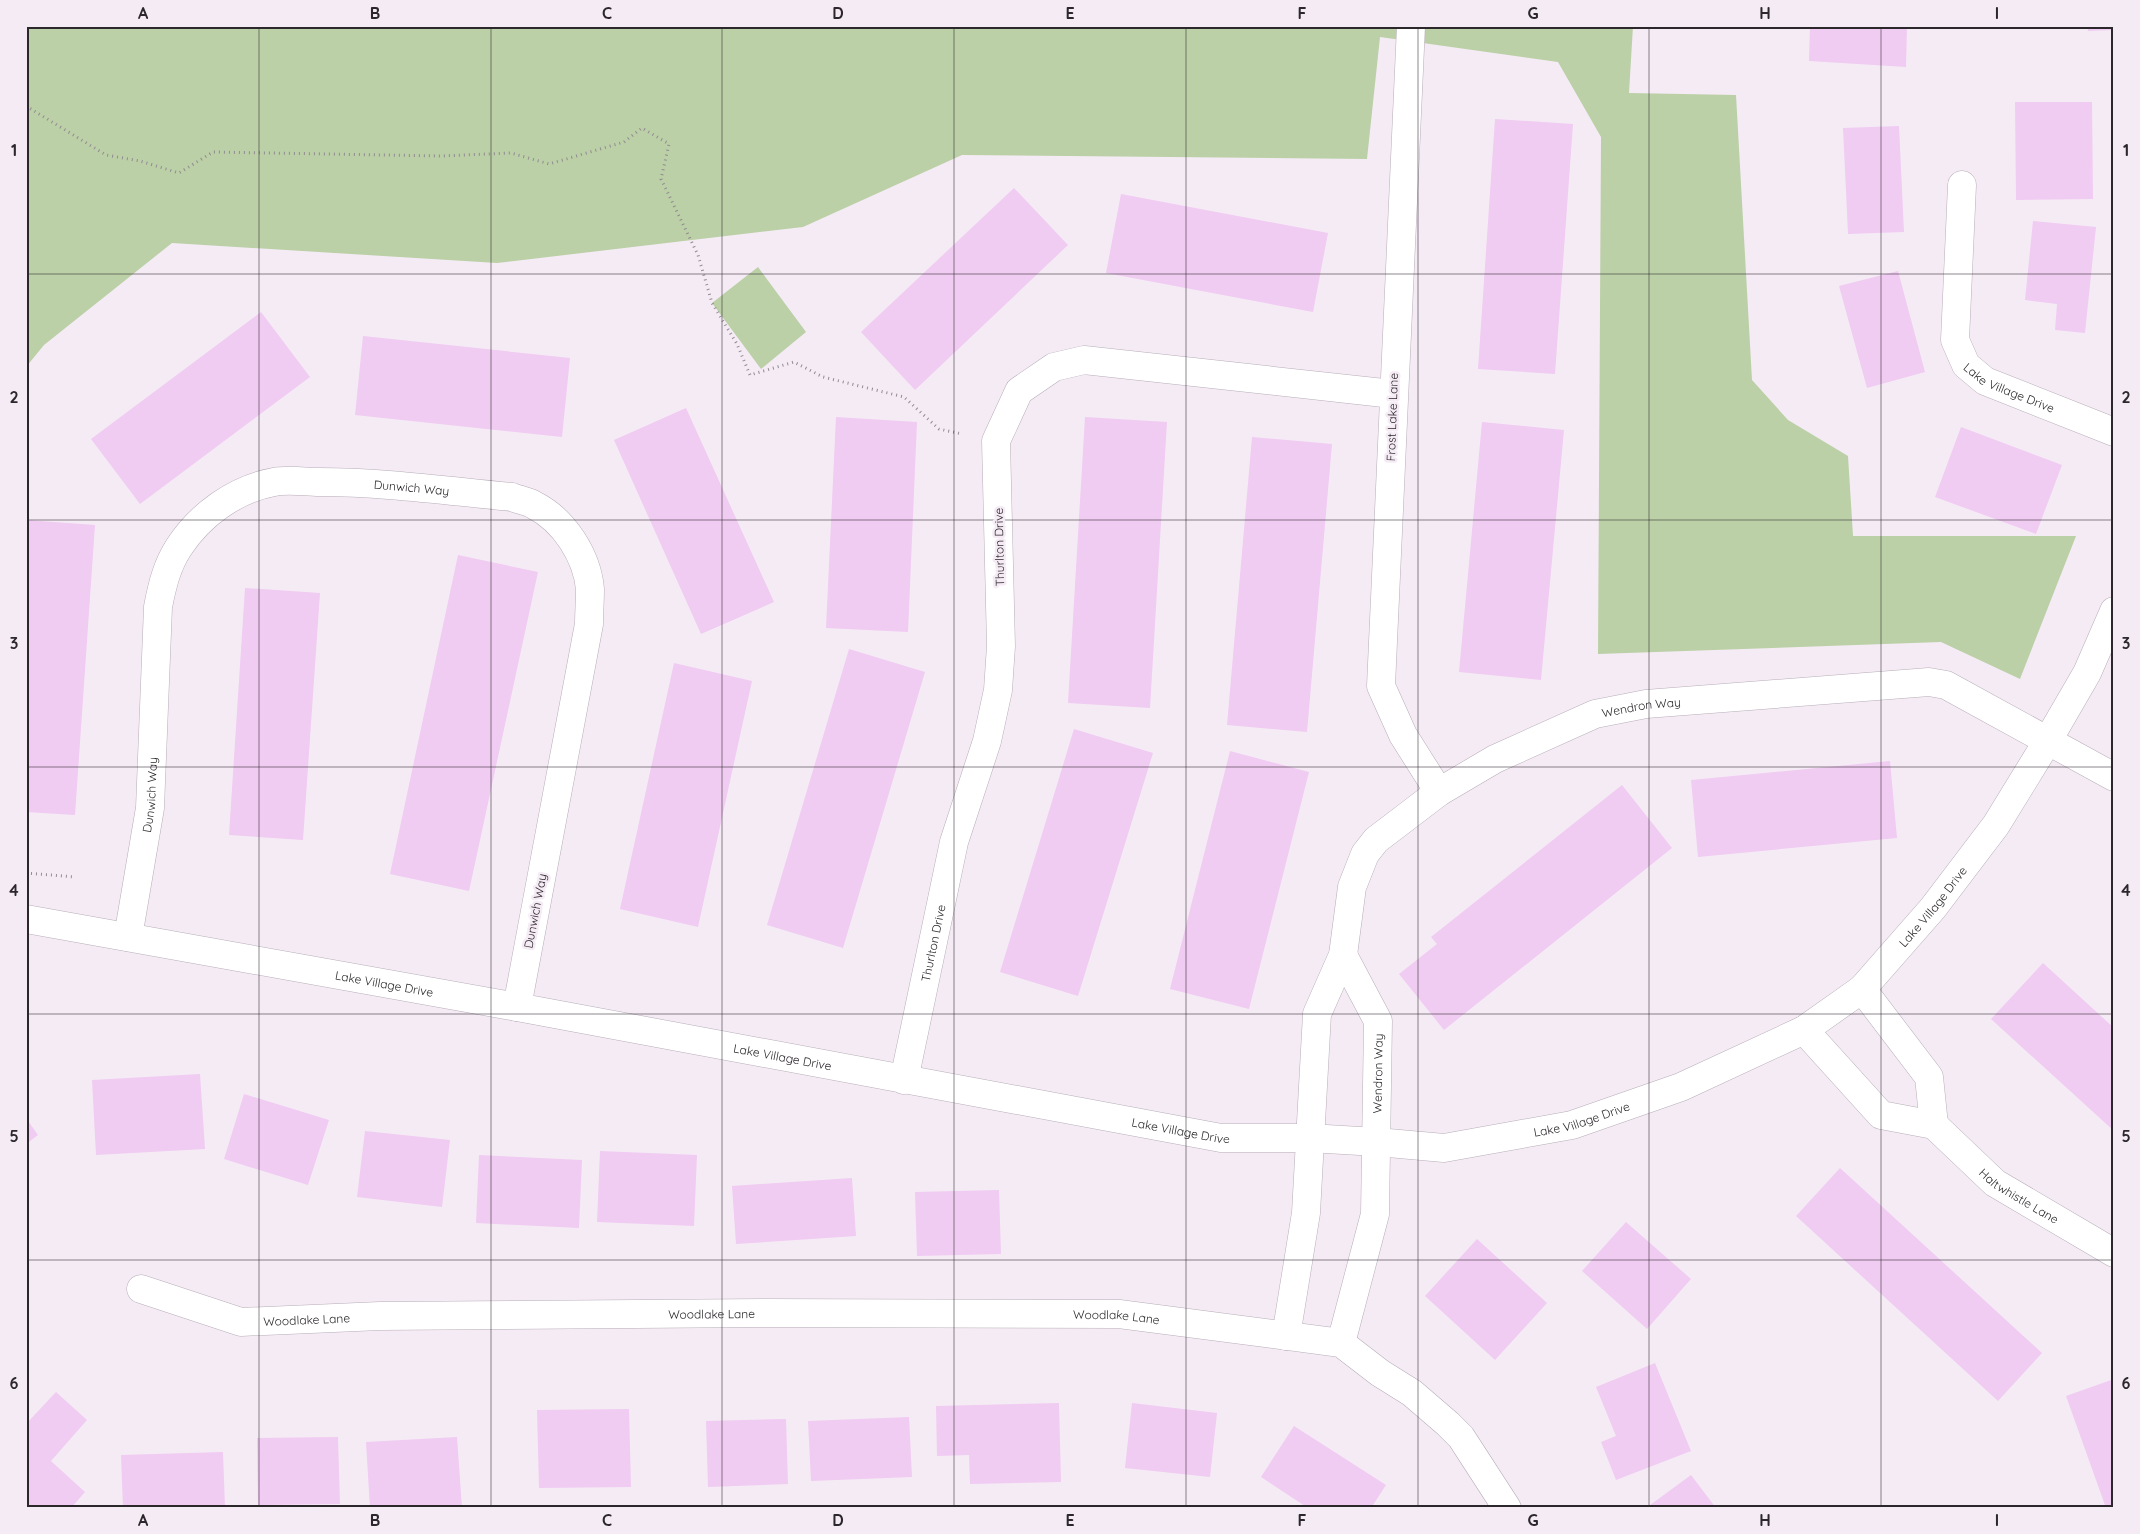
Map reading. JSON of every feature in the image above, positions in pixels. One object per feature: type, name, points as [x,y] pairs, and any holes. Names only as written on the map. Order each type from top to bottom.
[{"type":"street","name":"Frost Lake Lane","points":[[1411,26],[1381,686],[1403,735],[1439,792]]},
{"type":"street","name":"Lake Village Drive","points":[[1962,185],[1955,340],[1966,365],[1985,380],[2114,432]]},
{"type":"street","name":"Thurlton Drive","points":[[904,1080],[954,842],[987,741],[998,690],[1001,646],[996,441],[1019,391],[1054,367],[1084,360],[1393,394]]},
{"type":"street","name":"Dunwich Way","points":[[128,937],[150,808],[158,607],[164,580],[178,548],[195,526],[221,503],[252,488],[275,482],[358,482],[512,497],[534,504],[556,519],[570,536],[584,565],[590,588],[589,624],[517,1007]]},
{"type":"street","name":"Lake Village Drive","points":[[26,919],[517,1007],[1221,1138],[1309,1138],[1444,1148],[1572,1125],[1681,1087],[1804,1030],[1862,989],[1939,900],[1996,824],[2087,673],[2114,611]]},
{"type":"street","name":"Wendron Way","points":[[1309,1138],[1317,1014],[1343,955],[1352,887],[1365,854],[1376,840],[1439,792],[1495,759],[1596,714],[1646,704],[1929,682],[1946,685],[2114,777]]},
{"type":"street","name":"Wendron Way","points":[[1343,955],[1378,1021],[1377,1142]]},
{"type":"street","points":[[1804,1030],[1881,1115],[1934,1125],[1929,1077],[1862,989]]},
{"type":"street","name":"Haltwhistle Lane","points":[[1934,1125],[1995,1183],[2114,1253]]},
{"type":"street","points":[[1286,1336],[1306,1213],[1309,1138]]},
{"type":"street","points":[[1377,1142],[1375,1214],[1341,1343],[1380,1374],[1412,1394],[1448,1424],[1461,1437],[1508,1508]]},
{"type":"street","name":"Woodlake Lane","points":[[141,1289],[242,1322],[380,1316],[763,1313],[1119,1314],[1341,1343]]},
{"type":"path","points":[[26,106],[106,155],[140,161],[180,173],[213,152],[431,156],[511,153],[549,164],[624,142],[642,128],[669,144],[661,179],[698,255],[712,303],[737,344],[750,375],[794,362],[823,377],[904,397],[938,428],[996,441]]},
{"type":"path","points":[[26,873],[75,877]]},
{"type":"green space","points":[[26,26],[1633,26],[1629,93],[1736,95],[1752,380],[1788,420],[1848,456],[1853,536],[2076,536],[2020,679],[1941,642],[1598,654],[1601,137],[1558,62],[1380,37],[1367,159],[962,155],[803,227],[497,263],[172,243],[44,345],[26,367]]},
{"type":"green space","points":[[758,267],[806,332],[761,369],[712,303]]},
{"type":"building","points":[[1810,26],[1907,26],[1906,67],[1809,61]]},
{"type":"building","points":[[2087,26],[2114,26],[2114,30],[2088,31]]},
{"type":"building","points":[[2015,102],[2092,102],[2093,199],[2016,200]]},
{"type":"building","points":[[1495,119],[1573,124],[1555,374],[1478,369]]},
{"type":"building","points":[[1899,126],[1904,232],[1848,234],[1843,128]]},
{"type":"building","points":[[1014,188],[1068,245],[915,390],[861,332]]},
{"type":"building","points":[[1121,194],[1328,233],[1313,312],[1106,273]]},
{"type":"building","points":[[2033,221],[2096,227],[2085,333],[2055,330],[2057,304],[2025,300]]},
{"type":"building","points":[[1898,271],[1925,372],[1867,388],[1839,286]]},
{"type":"building","points":[[261,312],[310,377],[140,504],[91,439]]},
{"type":"building","points":[[363,336],[570,358],[562,437],[355,415]]},
{"type":"building","points":[[686,408],[774,602],[701,634],[614,440]]},
{"type":"building","points":[[836,417],[917,422],[908,632],[826,628]]},
{"type":"building","points":[[1085,417],[1167,422],[1150,708],[1068,703]]},
{"type":"building","points":[[1482,422],[1564,430],[1541,680],[1459,672]]},
{"type":"building","points":[[1961,427],[2062,465],[2036,534],[1935,497]]},
{"type":"building","points":[[1252,437],[1332,444],[1307,732],[1227,725]]},
{"type":"building","points":[[26,520],[95,525],[75,815],[26,812]]},
{"type":"building","points":[[458,555],[538,572],[469,891],[390,874]]},
{"type":"building","points":[[245,588],[320,593],[303,840],[229,835]]},
{"type":"building","points":[[849,649],[925,672],[843,948],[767,925]]},
{"type":"building","points":[[674,663],[752,681],[698,927],[620,909]]},
{"type":"building","points":[[1074,729],[1153,753],[1078,996],[1000,972]]},
{"type":"building","points":[[1230,751],[1309,772],[1249,1009],[1170,989]]},
{"type":"building","points":[[1890,761],[1897,838],[1698,857],[1691,780]]},
{"type":"building","points":[[1622,785],[1672,848],[1444,1030],[1399,974],[1437,944],[1431,937]]},
{"type":"building","points":[[2043,963],[2114,1028],[2114,1131],[1991,1019]]},
{"type":"building","points":[[200,1074],[205,1149],[96,1155],[92,1080]]},
{"type":"building","points":[[244,1094],[329,1120],[308,1185],[224,1159]]},
{"type":"building","points":[[26,1118],[38,1135],[26,1144]]},
{"type":"building","points":[[365,1131],[450,1140],[442,1207],[357,1197]]},
{"type":"building","points":[[600,1151],[697,1155],[694,1226],[597,1222]]},
{"type":"building","points":[[479,1155],[582,1160],[579,1228],[476,1223]]},
{"type":"building","points":[[1840,1168],[2042,1353],[1998,1401],[1796,1216]]},
{"type":"building","points":[[852,1178],[856,1236],[736,1244],[732,1186]]},
{"type":"building","points":[[999,1190],[1001,1254],[917,1256],[915,1192]]},
{"type":"building","points":[[1626,1222],[1691,1279],[1647,1329],[1582,1271]]},
{"type":"building","points":[[1477,1239],[1547,1303],[1495,1360],[1425,1296]]},
{"type":"building","points":[[1655,1363],[1691,1451],[1616,1480],[1601,1442],[1616,1436],[1596,1387]]},
{"type":"building","points":[[2114,1379],[2114,1508],[2106,1508],[2066,1396]]},
{"type":"building","points":[[56,1392],[87,1420],[51,1461],[85,1492],[71,1508],[26,1508],[26,1424]]},
{"type":"building","points":[[1059,1403],[1061,1482],[970,1484],[969,1455],[937,1456],[936,1406]]},
{"type":"building","points":[[1132,1403],[1217,1413],[1210,1477],[1125,1468]]},
{"type":"building","points":[[629,1409],[631,1487],[539,1488],[537,1410]]},
{"type":"building","points":[[909,1417],[912,1477],[811,1481],[808,1421]]},
{"type":"building","points":[[786,1419],[788,1484],[708,1487],[706,1421]]},
{"type":"building","points":[[1294,1426],[1386,1485],[1371,1508],[1308,1508],[1261,1477]]},
{"type":"building","points":[[338,1437],[340,1504],[258,1505],[257,1438]]},
{"type":"building","points":[[457,1437],[462,1508],[370,1508],[366,1442]]},
{"type":"building","points":[[223,1452],[225,1508],[123,1508],[121,1455]]},
{"type":"building","points":[[1691,1475],[1716,1508],[1646,1508]]}]
